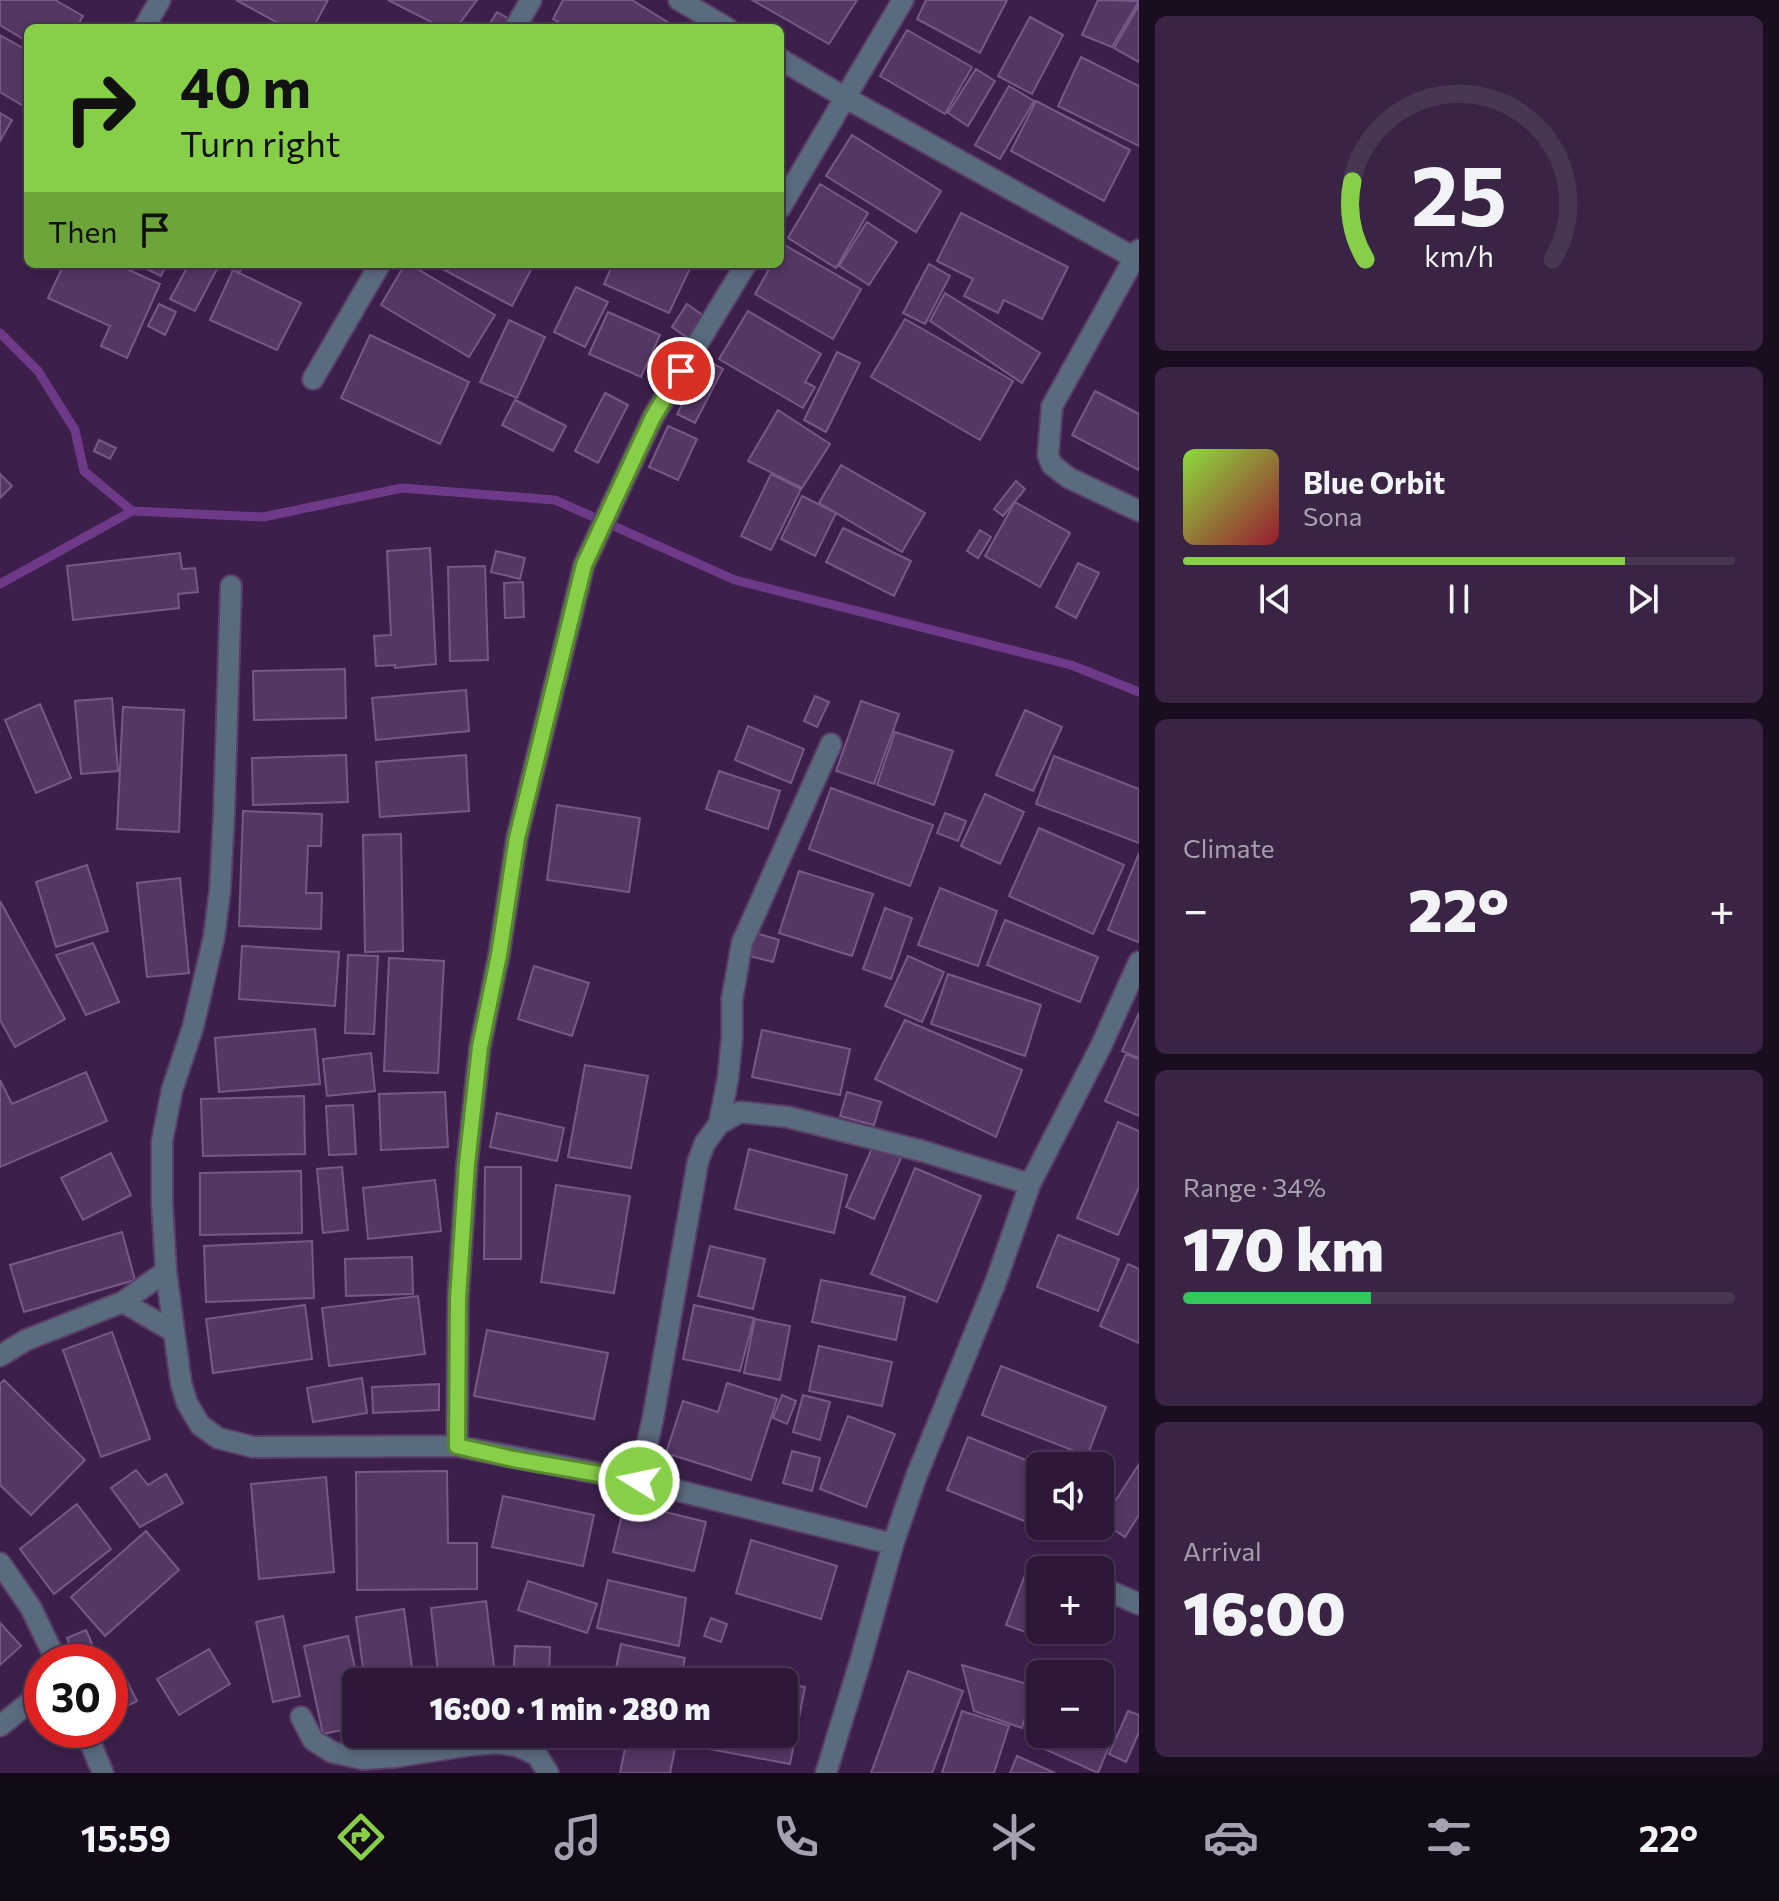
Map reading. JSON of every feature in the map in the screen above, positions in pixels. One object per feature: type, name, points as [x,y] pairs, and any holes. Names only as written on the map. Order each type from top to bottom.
[{"type":"street","points":[[146,24],[160,0]]},
{"type":"street","points":[[517,24],[531,0]]},
{"type":"street","points":[[679,0],[720,24]]},
{"type":"street","points":[[784,201],[903,0]]},
{"type":"street","points":[[784,61],[846,98],[1137,254],[1052,406],[1048,455],[1052,465],[1069,478],[1139,511]]},
{"type":"street","points":[[313,379],[378,268]]},
{"type":"street","points":[[457,1446],[458,1299],[467,1164],[480,1047],[499,955],[517,838],[584,565],[653,417],[744,268]]},
{"type":"street","points":[[231,586],[220,890],[214,937],[193,1027],[172,1090],[162,1141],[166,1271],[174,1332],[181,1383],[187,1403],[200,1425],[218,1438],[253,1447],[457,1446],[639,1481],[893,1544]]},
{"type":"street","points":[[719,1124],[728,1078],[732,999],[742,943],[831,744]]},
{"type":"street","points":[[826,1773],[893,1544],[916,1477],[996,1281],[1030,1184],[1101,1046],[1139,962]]},
{"type":"street","points":[[639,1481],[698,1161],[705,1143],[719,1124],[740,1112],[788,1117],[922,1151],[1030,1184]]},
{"type":"street","points":[[0,1356],[26,1340],[123,1302],[166,1271]]},
{"type":"street","points":[[123,1302],[174,1332]]},
{"type":"street","points":[[0,1563],[31,1608],[48,1644]]},
{"type":"street","points":[[1114,1593],[1139,1604]]},
{"type":"street","points":[[0,1726],[24,1707]]},
{"type":"street","points":[[301,1717],[313,1740],[332,1752],[363,1759],[497,1743],[517,1746],[537,1755],[548,1773]]},
{"type":"street","points":[[93,1748],[103,1773]]},
{"type":"building","points":[[0,0],[55,0],[83,16],[78,24],[24,24],[24,40],[0,25]]},
{"type":"building","points":[[236,0],[328,0],[315,24],[280,24]]},
{"type":"building","points":[[388,0],[477,0],[459,24],[435,24]]},
{"type":"building","points":[[563,0],[632,0],[671,24],[562,24],[553,19]]},
{"type":"building","points":[[752,0],[857,0],[829,44]]},
{"type":"building","points":[[926,0],[1007,0],[980,53],[917,19]]},
{"type":"building","points":[[1098,0],[1139,1],[1112,47],[1082,35]]},
{"type":"building","points":[[1139,5],[1139,62],[1114,48]]},
{"type":"building","points":[[497,12],[513,21],[511,24],[490,24]]},
{"type":"building","points":[[1030,17],[1063,35],[1032,94],[998,76]]},
{"type":"building","points":[[907,30],[972,67],[945,114],[880,76]]},
{"type":"building","points":[[0,35],[24,49],[24,106],[0,92]]},
{"type":"building","points":[[1081,57],[1139,86],[1139,146],[1058,106]]},
{"type":"building","points":[[976,69],[995,81],[968,126],[948,113]]},
{"type":"building","points":[[1009,86],[1034,101],[1000,159],[975,145]]},
{"type":"building","points":[[1036,101],[1130,150],[1104,201],[1011,151]]},
{"type":"building","points":[[0,113],[12,120],[0,141]]},
{"type":"building","points":[[852,135],[941,191],[916,232],[826,176]]},
{"type":"building","points":[[820,184],[868,213],[836,268],[788,238]]},
{"type":"building","points":[[961,213],[1068,267],[1042,319],[1004,300],[998,313],[964,296],[973,279],[937,261]]},
{"type":"building","points":[[867,222],[897,242],[869,285],[839,266]]},
{"type":"building","points":[[784,245],[861,289],[833,339],[755,294],[770,268],[784,268]]},
{"type":"building","points":[[929,264],[950,276],[925,324],[903,313]]},
{"type":"building","points":[[62,268],[125,268],[160,284],[127,358],[101,346],[110,326],[48,298]]},
{"type":"building","points":[[144,268],[165,268],[161,276]]},
{"type":"building","points":[[187,268],[217,268],[195,311],[170,299]]},
{"type":"building","points":[[403,268],[416,268],[495,315],[469,357],[381,305]]},
{"type":"building","points":[[441,268],[532,268],[512,306]]},
{"type":"building","points":[[611,268],[690,268],[669,313],[604,284]]},
{"type":"building","points":[[233,270],[301,303],[277,350],[210,320]]},
{"type":"building","points":[[576,287],[608,302],[585,347],[554,332]]},
{"type":"building","points":[[945,293],[1040,353],[1022,383],[930,321]]},
{"type":"building","points":[[159,304],[176,312],[165,335],[148,326]]},
{"type":"building","points":[[687,304],[705,317],[689,339],[672,327]]},
{"type":"building","points":[[748,311],[821,354],[805,382],[815,387],[803,408],[719,359]]},
{"type":"building","points":[[608,312],[660,335],[641,377],[589,354]]},
{"type":"building","points":[[905,319],[1013,381],[980,440],[871,377]]},
{"type":"building","points":[[509,320],[545,337],[517,398],[480,382]]},
{"type":"building","points":[[370,335],[469,382],[440,444],[341,398]]},
{"type":"building","points":[[837,352],[860,363],[826,432],[804,420]]},
{"type":"building","points":[[706,360],[723,369],[695,423],[677,414]]},
{"type":"building","points":[[1095,391],[1139,414],[1139,470],[1072,435]]},
{"type":"building","points":[[605,393],[628,405],[598,463],[575,451]]},
{"type":"building","points":[[515,400],[566,426],[553,451],[502,425]]},
{"type":"building","points":[[778,410],[830,444],[802,488],[748,461]]},
{"type":"building","points":[[668,426],[697,439],[678,480],[649,467]]},
{"type":"building","points":[[99,440],[116,448],[110,459],[94,451]]},
{"type":"building","points":[[841,465],[925,513],[902,552],[819,503]]},
{"type":"building","points":[[0,474],[12,486],[0,498]]},
{"type":"building","points":[[771,474],[801,489],[771,550],[741,536]]},
{"type":"building","points":[[1016,481],[1025,489],[1003,516],[994,509]]},
{"type":"building","points":[[802,496],[836,513],[815,556],[781,539]]},
{"type":"building","points":[[1015,502],[1070,533],[1040,587],[985,556]]},
{"type":"building","points":[[843,528],[911,561],[894,596],[826,562]]},
{"type":"building","points":[[980,530],[991,537],[978,558],[967,551]]},
{"type":"building","points":[[430,548],[436,664],[395,668],[395,665],[376,666],[374,636],[391,635],[387,551]]},
{"type":"building","points":[[496,551],[525,558],[520,579],[491,572]]},
{"type":"building","points":[[180,553],[182,569],[195,568],[198,592],[178,594],[179,608],[73,620],[67,566]]},
{"type":"building","points":[[1078,563],[1099,573],[1076,618],[1056,607]]},
{"type":"building","points":[[485,566],[488,660],[450,661],[448,567]]},
{"type":"building","points":[[523,582],[524,617],[505,618],[504,583]]},
{"type":"building","points":[[345,669],[346,718],[254,720],[253,671]]},
{"type":"building","points":[[466,690],[469,731],[376,740],[372,698]]},
{"type":"building","points":[[815,696],[829,702],[817,727],[804,721]]},
{"type":"building","points":[[112,698],[118,771],[81,774],[75,701]]},
{"type":"building","points":[[861,701],[899,714],[874,784],[836,771]]},
{"type":"building","points":[[40,704],[71,778],[36,793],[5,720]]},
{"type":"building","points":[[123,707],[184,710],[179,832],[117,829]]},
{"type":"building","points":[[1025,710],[1062,727],[1033,791],[996,775]]},
{"type":"building","points":[[748,726],[804,749],[791,783],[735,760]]},
{"type":"building","points":[[895,732],[953,751],[934,805],[877,785]]},
{"type":"building","points":[[346,755],[348,802],[253,805],[252,758]]},
{"type":"building","points":[[466,755],[469,811],[380,817],[376,762]]},
{"type":"building","points":[[1054,756],[1139,789],[1139,843],[1036,804]]},
{"type":"building","points":[[719,771],[780,791],[768,829],[706,809]]},
{"type":"building","points":[[831,788],[933,825],[910,886],[809,849]]},
{"type":"building","points":[[985,794],[1024,812],[1000,864],[961,846]]},
{"type":"building","points":[[557,805],[640,818],[629,892],[547,880]]},
{"type":"building","points":[[243,811],[322,814],[321,846],[308,846],[306,893],[322,893],[321,929],[239,926]]},
{"type":"building","points":[[945,813],[966,821],[958,841],[937,833]]},
{"type":"building","points":[[1039,828],[1124,865],[1093,934],[1009,896]]},
{"type":"building","points":[[401,834],[403,951],[365,952],[363,835]]},
{"type":"building","points":[[1139,853],[1139,940],[1138,942],[1108,930]]},
{"type":"building","points":[[87,865],[108,931],[56,947],[36,882]]},
{"type":"building","points":[[799,871],[873,894],[852,956],[779,933]]},
{"type":"building","points":[[180,878],[189,973],[147,977],[137,883]]},
{"type":"building","points":[[940,888],[997,911],[978,966],[918,945]]},
{"type":"building","points":[[0,901],[65,1019],[15,1047],[0,1020]]},
{"type":"building","points":[[885,908],[912,918],[891,979],[863,969]]},
{"type":"building","points":[[1005,920],[1098,957],[1080,1002],[987,965]]},
{"type":"building","points":[[756,933],[779,940],[773,962],[750,956]]},
{"type":"building","points":[[93,943],[119,1002],[86,1015],[56,955]]},
{"type":"building","points":[[242,946],[339,952],[335,1006],[239,999]]},
{"type":"building","points":[[348,955],[378,956],[374,1034],[345,1033]]},
{"type":"building","points":[[908,956],[944,972],[922,1022],[885,1006]]},
{"type":"building","points":[[389,958],[444,961],[438,1073],[384,1071]]},
{"type":"building","points":[[534,966],[589,983],[572,1036],[518,1019]]},
{"type":"building","points":[[948,974],[1041,1005],[1025,1056],[931,1024]]},
{"type":"building","points":[[1139,1013],[1139,1058],[1122,1051]]},
{"type":"building","points":[[905,1020],[1022,1070],[996,1137],[875,1079]]},
{"type":"building","points":[[315,1029],[320,1084],[219,1092],[215,1038]]},
{"type":"building","points":[[762,1030],[850,1049],[840,1095],[752,1077]]},
{"type":"building","points":[[371,1053],[375,1091],[327,1096],[323,1059]]},
{"type":"building","points":[[1126,1054],[1139,1059],[1139,1116],[1105,1101]]},
{"type":"building","points":[[585,1065],[648,1076],[631,1168],[568,1157]]},
{"type":"building","points":[[86,1072],[107,1121],[0,1167],[0,1080],[12,1104]]},
{"type":"building","points":[[445,1092],[448,1147],[381,1150],[379,1094]]},
{"type":"building","points":[[847,1092],[881,1102],[874,1125],[840,1116]]},
{"type":"building","points":[[304,1096],[305,1154],[203,1156],[201,1099]]},
{"type":"building","points":[[353,1105],[356,1154],[329,1155],[326,1106]]},
{"type":"building","points":[[497,1113],[564,1128],[557,1161],[490,1147]]},
{"type":"building","points":[[1118,1122],[1139,1131],[1139,1187],[1118,1235],[1077,1218]]},
{"type":"building","points":[[873,1146],[901,1158],[874,1219],[846,1207]]},
{"type":"building","points":[[749,1149],[847,1175],[834,1233],[735,1209]]},
{"type":"building","points":[[111,1153],[131,1195],[83,1220],[61,1178]]},
{"type":"building","points":[[342,1167],[348,1230],[323,1233],[317,1169]]},
{"type":"building","points":[[485,1167],[521,1167],[521,1259],[484,1259]]},
{"type":"building","points":[[915,1168],[981,1196],[937,1302],[871,1274]]},
{"type":"building","points":[[301,1171],[302,1233],[200,1235],[200,1173]]},
{"type":"building","points":[[435,1180],[441,1231],[368,1239],[363,1188]]},
{"type":"building","points":[[556,1185],[630,1196],[614,1293],[541,1282]]},
{"type":"building","points":[[122,1232],[135,1280],[24,1312],[10,1265]]},
{"type":"building","points":[[1058,1235],[1119,1259],[1098,1311],[1037,1287]]},
{"type":"building","points":[[312,1241],[314,1298],[206,1302],[204,1246]]},
{"type":"building","points":[[710,1246],[765,1259],[753,1309],[698,1296]]},
{"type":"building","points":[[412,1257],[413,1294],[346,1296],[345,1259]]},
{"type":"building","points":[[1128,1264],[1139,1269],[1139,1343],[1100,1326]]},
{"type":"building","points":[[821,1280],[905,1297],[896,1340],[812,1322]]},
{"type":"building","points":[[418,1296],[425,1354],[329,1366],[322,1308]]},
{"type":"building","points":[[305,1305],[312,1359],[213,1373],[206,1319]]},
{"type":"building","points":[[694,1305],[754,1318],[740,1371],[683,1359]]},
{"type":"building","points":[[755,1319],[790,1326],[780,1380],[744,1373]]},
{"type":"building","points":[[487,1330],[608,1353],[594,1419],[474,1396]]},
{"type":"building","points":[[112,1332],[150,1439],[101,1457],[63,1350]]},
{"type":"building","points":[[819,1346],[892,1362],[882,1406],[809,1391]]},
{"type":"building","points":[[1001,1366],[1106,1407],[1089,1452],[1077,1452],[982,1415]]},
{"type":"building","points":[[362,1378],[367,1413],[313,1422],[307,1388]]},
{"type":"building","points":[[4,1380],[85,1460],[31,1515],[0,1485],[0,1384]]},
{"type":"building","points":[[727,1383],[777,1399],[751,1480],[666,1453],[683,1401],[718,1412]]},
{"type":"building","points":[[439,1384],[439,1410],[373,1413],[372,1387]]},
{"type":"building","points":[[782,1395],[796,1401],[787,1424],[773,1418]]},
{"type":"building","points":[[803,1395],[830,1402],[820,1440],[793,1432]]},
{"type":"building","points":[[848,1416],[895,1434],[866,1507],[820,1489]]},
{"type":"building","points":[[968,1437],[1026,1460],[1026,1522],[947,1490]]},
{"type":"building","points":[[792,1451],[820,1458],[812,1491],[783,1483]]},
{"type":"building","points":[[1139,1464],[1139,1515],[1125,1537],[1114,1530],[1114,1503]]},
{"type":"building","points":[[136,1470],[148,1485],[166,1474],[183,1503],[140,1527],[111,1488]]},
{"type":"building","points":[[447,1471],[448,1543],[477,1543],[477,1589],[357,1590],[356,1472]]},
{"type":"building","points":[[326,1477],[334,1572],[259,1579],[251,1484]]},
{"type":"building","points":[[503,1496],[594,1515],[583,1566],[492,1547]]},
{"type":"building","points":[[625,1502],[706,1522],[694,1571],[613,1552]]},
{"type":"building","points":[[77,1504],[111,1549],[54,1594],[20,1549]]},
{"type":"building","points":[[146,1531],[179,1570],[105,1636],[71,1597]]},
{"type":"building","points":[[751,1540],[837,1566],[821,1619],[736,1593]]},
{"type":"building","points":[[1026,1572],[1026,1632],[1006,1625]]},
{"type":"building","points":[[608,1580],[686,1598],[679,1646],[597,1628]]},
{"type":"building","points":[[528,1581],[597,1604],[587,1633],[518,1610]]},
{"type":"building","points":[[486,1601],[494,1668],[437,1668],[431,1608]]},
{"type":"building","points":[[404,1609],[412,1668],[363,1668],[356,1617]]},
{"type":"building","points":[[283,1616],[300,1696],[273,1702],[256,1622]]},
{"type":"building","points":[[711,1618],[727,1624],[721,1642],[704,1636]]},
{"type":"building","points":[[0,1623],[21,1646],[0,1665]]},
{"type":"building","points":[[86,1630],[92,1644],[70,1644],[67,1638]]},
{"type":"building","points":[[348,1636],[355,1668],[342,1668],[342,1730],[323,1734],[304,1646]]},
{"type":"building","points":[[621,1644],[685,1658],[683,1668],[616,1668]]},
{"type":"building","points":[[515,1646],[550,1647],[549,1668],[514,1668]]},
{"type":"building","points":[[209,1649],[230,1684],[179,1715],[157,1679]]},
{"type":"building","points":[[962,1665],[1026,1684],[1026,1714],[1022,1728],[974,1711]]},
{"type":"building","points":[[908,1671],[963,1691],[932,1773],[871,1773]]},
{"type":"building","points":[[128,1683],[137,1701],[128,1706]]},
{"type":"building","points":[[798,1686],[805,1687],[798,1723]]},
{"type":"building","points":[[962,1711],[1009,1726],[994,1773],[942,1773]]},
{"type":"building","points":[[1128,1711],[1139,1715],[1139,1732],[1126,1762],[1109,1754]]},
{"type":"building","points":[[625,1748],[675,1748],[670,1773],[620,1773]]},
{"type":"building","points":[[709,1748],[793,1748],[790,1764]]},
{"type":"building","points":[[1042,1748],[1108,1748],[1098,1773]]},
{"type":"building","points":[[1017,1756],[1055,1773],[1010,1773]]},
{"type":"waterway","points":[[0,333],[38,371],[75,430],[84,471],[132,511],[263,517],[402,488],[555,500],[735,580],[1071,665],[1139,692]]},
{"type":"waterway","points":[[0,584],[132,511]]},
{"type":"route","points":[[639,1481],[457,1446],[458,1299],[467,1164],[480,1047],[499,955],[517,838],[584,565],[653,417],[681,371]]}]
